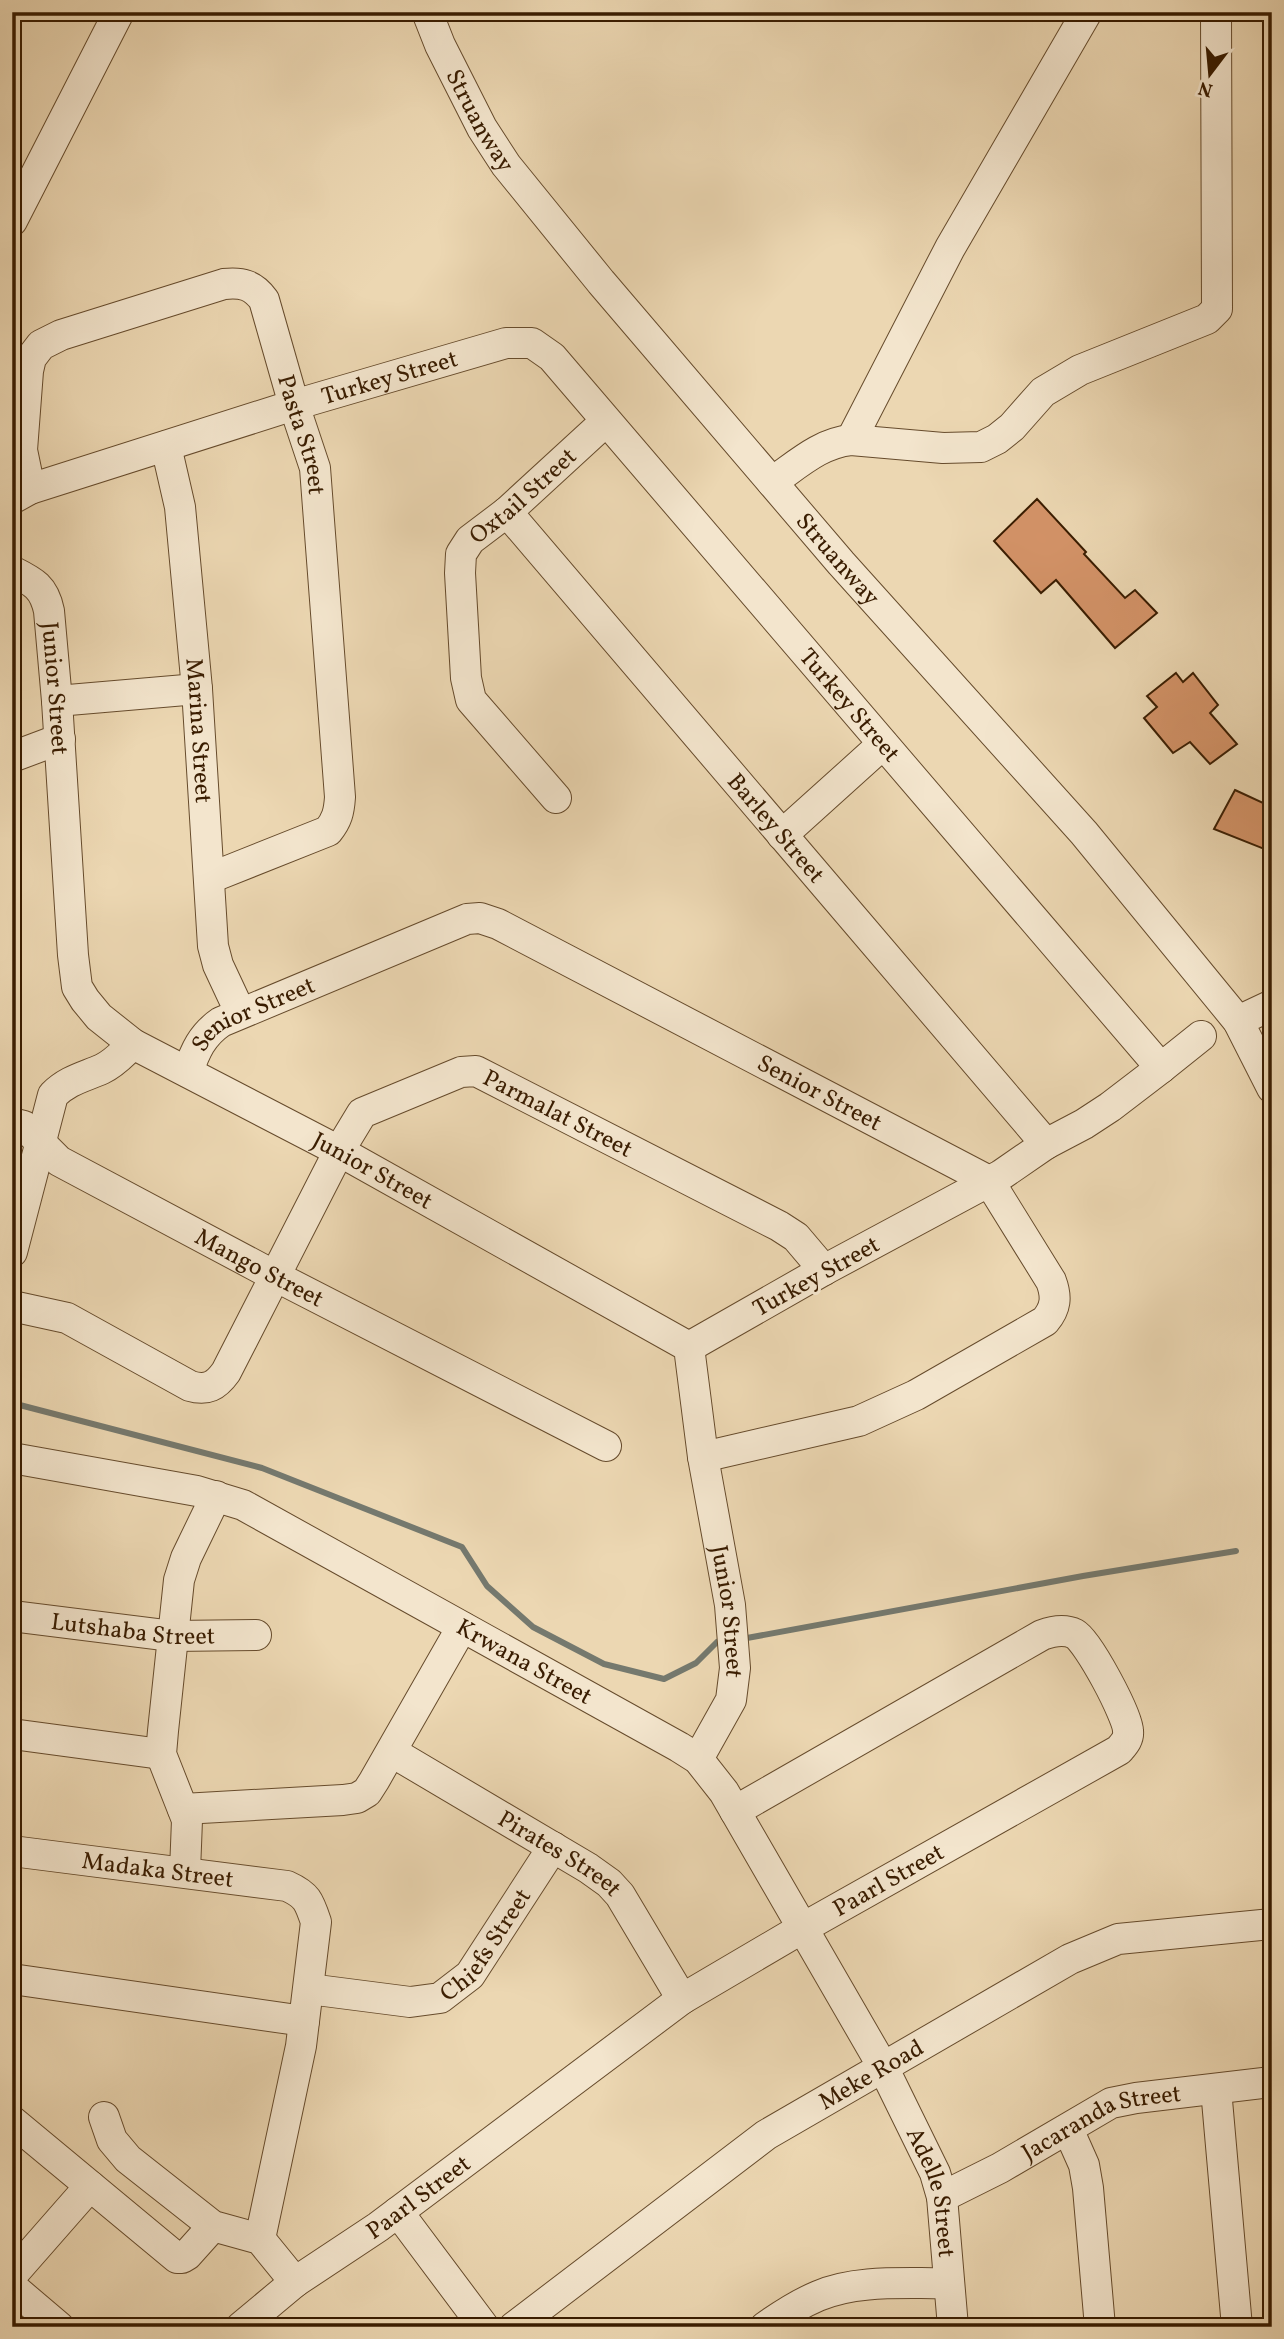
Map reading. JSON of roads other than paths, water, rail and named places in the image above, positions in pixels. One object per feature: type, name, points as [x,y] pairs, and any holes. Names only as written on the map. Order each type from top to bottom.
[{"type":"street","points":[[12,222],[119,12]]},
{"type":"street","name":"Struanway","points":[[427,12],[440,45],[482,128],[506,166],[601,282],[841,563],[1084,832],[1238,1021],[1272,1088]]},
{"type":"street","points":[[850,439],[950,248],[1087,12]]},
{"type":"street","points":[[772,482],[820,448],[835,441],[850,439],[943,448],[981,447],[1012,427],[1043,393],[1080,370],[1207,319],[1217,309],[1216,12]]},
{"type":"street","name":"Pasta Street","points":[[21,494],[28,371],[32,358],[41,345],[61,335],[224,285],[238,283],[257,291],[264,300],[294,405],[314,460],[317,478],[340,811],[337,821],[328,831],[210,878]]},
{"type":"street","name":"Turkey Street","points":[[21,494],[294,405],[506,343],[531,343],[552,357],[1161,1068],[1110,1107],[989,1181],[689,1347]]},
{"type":"street","name":"Oxtail Street","points":[[556,798],[479,712],[468,690],[461,554],[470,540],[507,512],[605,422]]},
{"type":"street","name":"Marina Street","points":[[166,446],[180,506],[197,689],[213,946],[218,965],[240,1012]]},
{"type":"street","name":"Barley Street","points":[[507,512],[1046,1144]]},
{"type":"street","name":"Junior Street","points":[[12,571],[31,580],[46,597],[57,701],[77,987],[99,1017],[133,1044],[338,1151],[689,1347],[703,1457],[730,1605],[736,1668],[731,1700],[698,1759]]},
{"type":"street","points":[[57,701],[197,689]]},
{"type":"street","points":[[12,757],[60,739]]},
{"type":"street","points":[[782,835],[883,744]]},
{"type":"street","name":"Senior Street","points":[[187,1072],[197,1047],[209,1030],[240,1012],[467,919],[480,918],[498,923],[989,1181]]},
{"type":"street","points":[[1238,1021],[1272,1005]]},
{"type":"street","points":[[1161,1068],[1201,1036]]},
{"type":"street","points":[[12,1252],[53,1095],[70,1082],[110,1064],[133,1044]]},
{"type":"street","name":"Parmalat Street","points":[[12,1306],[66,1318],[190,1386],[210,1387],[218,1383],[355,1121],[369,1108],[461,1072],[476,1071],[779,1226],[796,1237],[824,1270]]},
{"type":"street","name":"Mango Street","points":[[12,1123],[24,1126],[59,1161],[606,1447]]},
{"type":"street","points":[[703,1457],[859,1421],[916,1395],[1045,1321],[1056,1299],[1051,1281],[989,1181]]},
{"type":"street","name":"Krwana Street","points":[[12,1458],[197,1490],[243,1505],[348,1561],[698,1759],[735,1811],[883,2067]]},
{"type":"street","points":[[185,1871],[187,1820],[161,1754],[179,1580],[186,1558],[216,1496]]},
{"type":"street","name":"Lutshaba Street","points":[[12,1616],[172,1636],[256,1635]]},
{"type":"street","points":[[183,1809],[357,1798],[367,1792],[462,1627]]},
{"type":"street","name":"Paarl Street","points":[[241,2327],[295,2282],[398,2212],[682,1999],[1119,1750],[1128,1740],[1129,1729],[1124,1712],[1085,1644],[1076,1635],[1054,1631],[1042,1635],[735,1811]]},
{"type":"street","points":[[12,1734],[161,1754]]},
{"type":"street","name":"Pirates Street","points":[[392,1752],[598,1875],[620,1895],[682,1999]]},
{"type":"street","name":"Chiefs Street","points":[[309,1989],[410,2002],[440,1998],[457,1987],[475,1969],[553,1847]]},
{"type":"street","name":"Madaka Street","points":[[12,1851],[287,1886],[302,1893],[310,1903],[316,1922],[309,1989]]},
{"type":"street","name":"Meke Road","points":[[514,2327],[749,2146],[1070,1959],[1118,1938],[1272,1924]]},
{"type":"street","points":[[12,1979],[304,2021]]},
{"type":"street","points":[[260,2239],[309,1989]]},
{"type":"street","name":"Adelle Street","points":[[883,2067],[935,2173],[942,2197],[953,2327]]},
{"type":"street","name":"Jacaranda Street","points":[[942,2197],[1000,2168],[1095,2111],[1119,2100],[1272,2082]]},
{"type":"street","points":[[1216,2088],[1237,2327]]},
{"type":"street","points":[[104,2117],[112,2140],[120,2152],[213,2226],[260,2239],[295,2282]]},
{"type":"street","points":[[12,2121],[177,2258],[187,2255],[213,2226]]},
{"type":"street","points":[[1068,2129],[1084,2165],[1088,2188],[1100,2327]]},
{"type":"street","points":[[12,2276],[90,2186]]},
{"type":"street","points":[[398,2212],[484,2327]]},
{"type":"street","points":[[765,2327],[819,2295],[842,2289],[949,2283]]},
{"type":"street","points":[[12,2287],[59,2327]]},
{"type":"waterway","points":[[12,1403],[262,1468],[462,1547],[487,1586],[533,1627],[604,1664],[664,1679],[696,1663],[717,1642]]},
{"type":"waterway","points":[[747,1638],[1083,1576],[1236,1551]]}]
